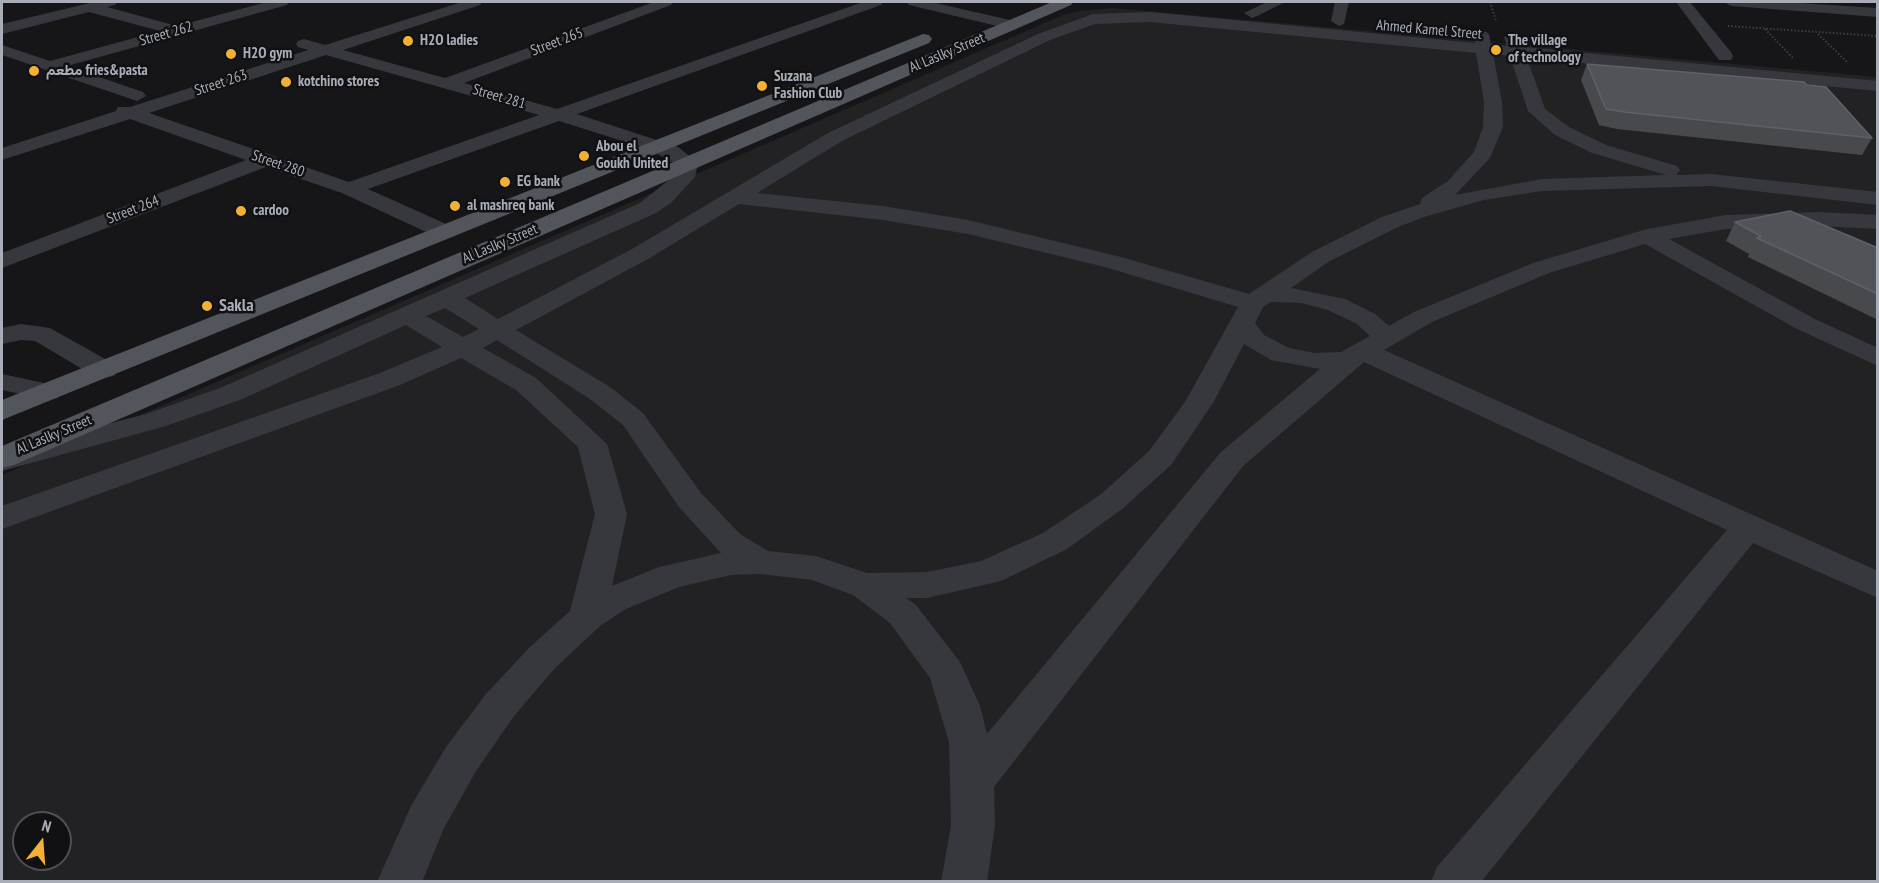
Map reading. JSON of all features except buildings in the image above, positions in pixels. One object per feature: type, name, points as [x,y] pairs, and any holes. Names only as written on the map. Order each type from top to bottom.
[{"type":"main road","name":"Al Laslky Street","points":[[2,411],[982,16],[1015,13],[1065,2]]},
{"type":"main road","name":"Al Laslky Street","points":[[2,460],[688,163],[1015,13]]},
{"type":"street","points":[[2,29],[110,2]]},
{"type":"street","points":[[235,2],[259,8]]},
{"type":"street","name":"Street 262","points":[[49,66],[282,2]]},
{"type":"street","name":"Street 263","points":[[2,154],[133,104],[304,44],[441,2]]},
{"type":"street","name":"Street 263","points":[[133,104],[325,50],[475,2]]},
{"type":"street","name":"Street 265","points":[[448,83],[666,2]]},
{"type":"street","points":[[349,189],[876,2]]},
{"type":"street","points":[[914,2],[982,16]]},
{"type":"street","name":"Ahmed Kamel Street","points":[[1123,2],[1339,21],[1483,42]]},
{"type":"street","points":[[1252,13],[1278,2]]},
{"type":"street","points":[[1339,21],[1342,2]]},
{"type":"street","points":[[1683,2],[1725,56]]},
{"type":"street","points":[[1731,2],[1850,10],[1874,24]]},
{"type":"street","points":[[88,7],[177,31]]},
{"type":"street","points":[[2,518],[390,379],[464,347],[640,254],[835,136],[1044,37],[1093,19],[1150,17],[1483,42],[1725,56],[1856,68]]},
{"type":"street","points":[[1419,212],[1455,185],[1483,154],[1493,127],[1493,110],[1483,42]]},
{"type":"street","name":"Street 281","points":[[304,44],[560,115],[658,146],[671,151],[688,163]]},
{"type":"street","points":[[1514,44],[1878,86]]},
{"type":"street","points":[[1514,44],[1537,111],[1562,131],[1599,149],[1644,164],[1711,180],[1878,200]]},
{"type":"street","points":[[2,50],[49,66],[133,104]]},
{"type":"street","name":"Street 280","points":[[2,138],[108,105],[133,104],[265,160],[349,189],[445,232]]},
{"type":"street","name":"Street 264","points":[[2,261],[265,160]]},
{"type":"street","points":[[2,460],[156,420],[230,394],[648,208],[681,182],[688,163]]},
{"type":"street","points":[[865,586],[927,585],[989,573],[1054,540],[1111,502],[1160,458],[1199,403],[1254,307],[1320,256],[1389,222],[1483,195],[1542,185],[1711,180]]},
{"type":"street","points":[[735,197],[883,213],[968,227],[1113,262],[1254,307],[1301,296],[1336,304],[1366,319],[1365,349]]},
{"type":"street","points":[[1782,219],[1825,239]]},
{"type":"street","points":[[973,782],[1232,459],[1365,349],[1423,317],[1541,268],[1647,236],[1725,222],[1782,219],[1878,222]]},
{"type":"street","points":[[1647,236],[1806,324],[1878,358]]},
{"type":"street","points":[[447,298],[600,393],[633,419],[690,500],[728,542],[761,562]]},
{"type":"street","points":[[1254,307],[1255,341],[1281,354],[1315,361],[1365,349],[1878,586]]},
{"type":"street","points":[[406,315],[526,384],[592,444],[611,514],[587,617]]},
{"type":"street","points":[[2,336],[21,332],[40,334],[104,370]]},
{"type":"street","points":[[2,382],[48,392]]},
{"type":"street","points":[[1453,882],[1748,527]]},
{"type":"street","points":[[399,882],[426,820],[461,759],[507,698],[542,658],[587,617],[613,600],[671,576],[721,565],[761,562],[816,568],[865,586],[903,614],[947,672],[960,706],[969,742],[973,782],[973,825],[964,882]]},
{"type":"path","points":[[1739,2],[1798,62]]},
{"type":"path","points":[[1789,6],[1856,68]]},
{"type":"path","points":[[1701,24],[1817,33],[1874,24]]},
{"type":"shaded area","points":[[1113,8],[1877,77],[1877,881],[2,881],[2,475],[1063,15]]},
{"type":"place","name":"H2O ladies","points":[[408,41]]},
{"type":"place","name":"The village of technology","points":[[1496,50]]},
{"type":"place","name":"H2O gym","points":[[231,54]]},
{"type":"place","name":"مطعم fries&pasta","points":[[34,71]]},
{"type":"place","name":"kotchino stores","points":[[286,82]]},
{"type":"place","name":"Suzana Fashion Club","points":[[762,86]]},
{"type":"place","name":"Abou el Goukh United","points":[[584,156]]},
{"type":"place","name":"EG bank","points":[[505,182]]},
{"type":"place","name":"al mashreq bank","points":[[455,206]]},
{"type":"place","name":"cardoo","points":[[241,211]]},
{"type":"place","name":"Sakla","points":[[207,306]]}]
